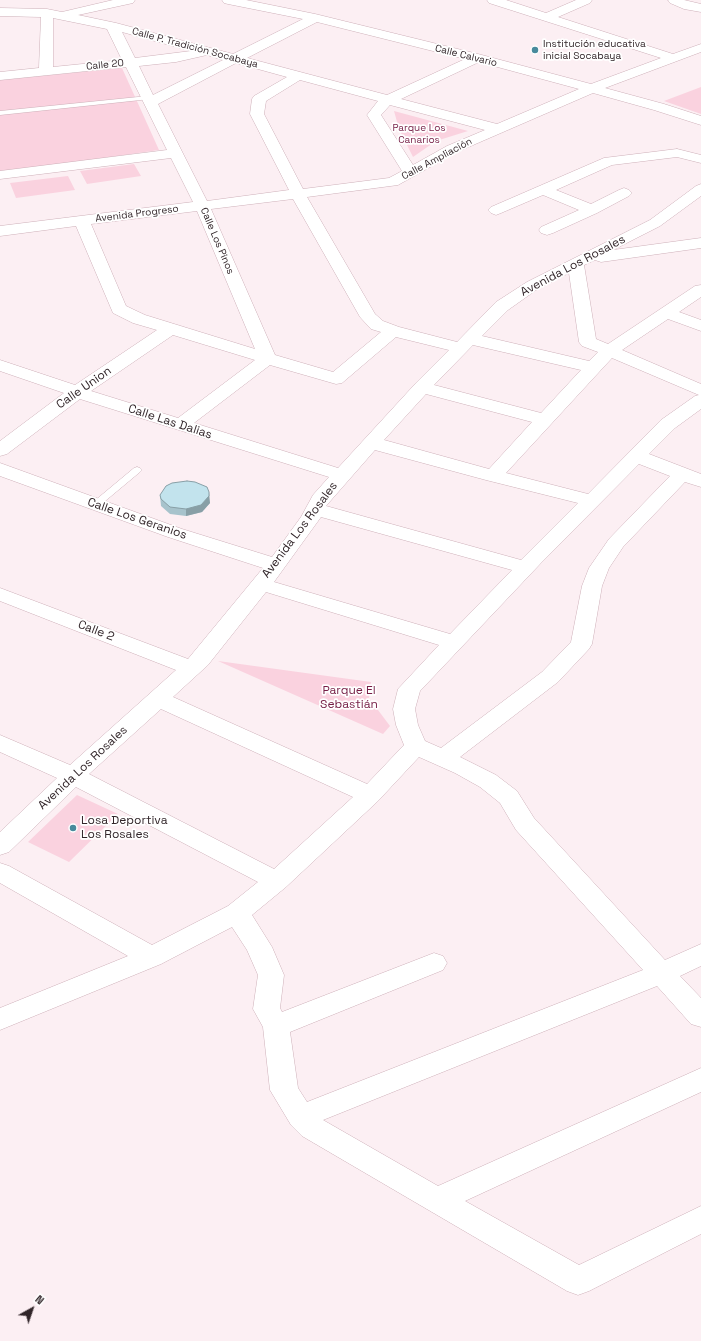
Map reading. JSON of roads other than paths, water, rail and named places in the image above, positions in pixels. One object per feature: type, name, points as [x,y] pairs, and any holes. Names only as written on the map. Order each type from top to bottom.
[{"type":"street","points":[[62,15],[128,0]]},
{"type":"street","name":"Calle Calvario","points":[[228,0],[315,18],[478,58],[659,107],[701,121]]},
{"type":"street","points":[[253,5],[271,0]]},
{"type":"street","points":[[493,0],[673,58]]},
{"type":"street","points":[[547,17],[586,0]]},
{"type":"street","points":[[674,0],[688,6],[701,8]]},
{"type":"street","name":"Calle P. Tradición Socabaya","points":[[0,12],[47,13],[112,26],[498,129]]},
{"type":"street","points":[[46,71],[47,13]]},
{"type":"street","points":[[149,100],[315,18]]},
{"type":"street","name":"Calle Los Pinos","points":[[112,26],[202,206],[268,358]]},
{"type":"street","name":"Calle Ampliación","points":[[298,194],[393,182],[452,149],[591,89],[701,48]]},
{"type":"street","name":"Calle 20","points":[[0,76],[176,58],[209,52]]},
{"type":"street","points":[[411,173],[374,115],[387,100],[478,58]]},
{"type":"street","points":[[298,76],[259,99],[257,114],[298,194],[368,317],[377,325],[393,331],[593,367]]},
{"type":"street","points":[[0,175],[176,153]]},
{"type":"street","points":[[496,210],[609,161],[670,153],[687,155],[701,159]]},
{"type":"street","name":"Avenida Los Rosales","points":[[0,846],[73,776],[191,668],[231,624],[311,517],[320,499],[422,387],[502,306],[533,285],[655,223],[701,189]]},
{"type":"street","points":[[544,190],[592,210]]},
{"type":"street","points":[[547,230],[592,210],[624,193]]},
{"type":"street","name":"Avenida Progreso","points":[[0,231],[298,194]]},
{"type":"street","points":[[82,221],[119,309],[139,319],[336,379],[393,331]]},
{"type":"street","points":[[701,243],[580,261],[588,342],[701,390]]},
{"type":"street","points":[[493,476],[609,351],[701,290]]},
{"type":"street","points":[[667,313],[701,326]]},
{"type":"street","name":"Calle Union","points":[[0,450],[77,392],[170,329]]},
{"type":"street","points":[[180,425],[268,358]]},
{"type":"street","name":"Calle Las Dalias","points":[[0,365],[77,392],[342,475]]},
{"type":"street","points":[[422,387],[545,420]]},
{"type":"street","points":[[701,400],[668,424],[453,642],[409,689],[404,709],[407,725],[416,746],[463,767],[488,781],[509,797],[525,824],[701,1016]]},
{"type":"street","points":[[372,443],[493,476],[592,500]]},
{"type":"street","points":[[443,758],[550,676],[581,644],[592,586],[599,568],[616,544],[692,478],[637,456]]},
{"type":"street","name":"Calle Los Geranios","points":[[0,469],[95,505],[275,565]]},
{"type":"street","points":[[314,509],[526,568]]},
{"type":"street","points":[[260,584],[453,642]]},
{"type":"street","name":"Calle 2","points":[[0,594],[191,668]]},
{"type":"street","points":[[159,698],[370,795]]},
{"type":"street","points":[[0,743],[73,776],[278,880]]},
{"type":"street","points":[[0,1019],[152,957],[237,913],[278,880],[370,795],[416,746]]},
{"type":"street","points":[[0,872],[152,957]]},
{"type":"street","points":[[237,913],[259,947],[271,975],[266,1009],[276,1026],[284,1090],[301,1117],[312,1128],[578,1281],[701,1219]]},
{"type":"street","points":[[301,1117],[662,973],[701,954]]},
{"type":"street","points":[[276,1026],[434,963]]},
{"type":"street","points":[[437,1200],[701,1079]]},
{"type":"lane","points":[[0,112],[149,100]]},
{"type":"lane","points":[[95,505],[136,470]]},
{"type":"place","name":"Institución educativa inicial Socabaya","points":[[535,50]]},
{"type":"place","name":"Losa Deportiva Los Rosales","points":[[73,828]]},
{"type":"park label","name":"Parque Los Canarios","points":[[419,134]]},
{"type":"park label","name":"Parque El Sebastián","points":[[349,698]]}]
